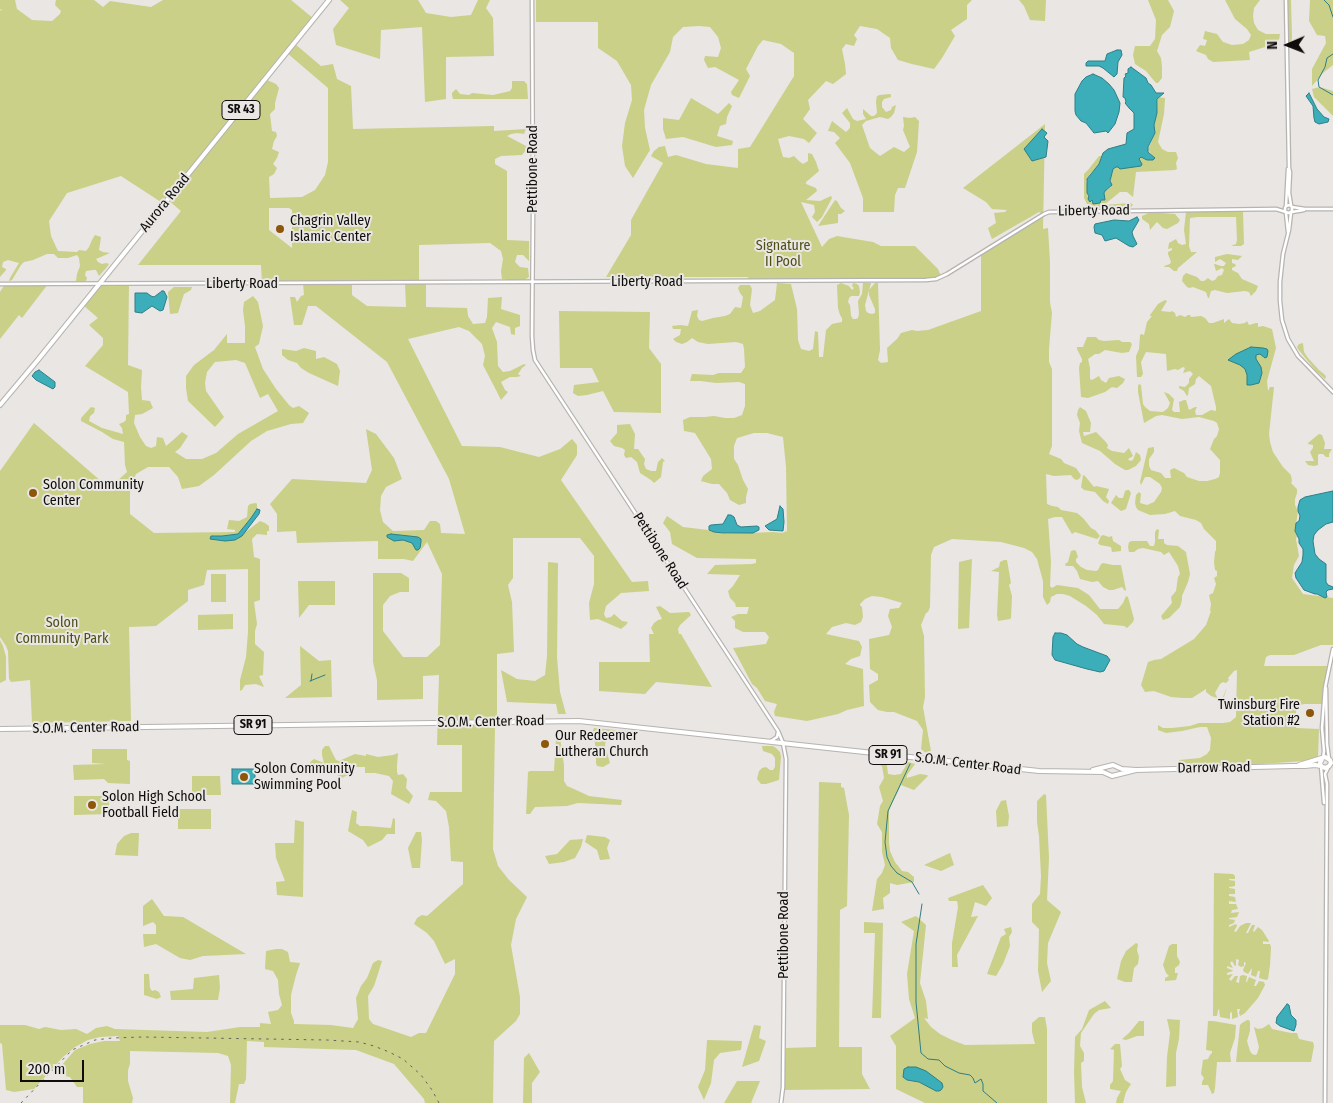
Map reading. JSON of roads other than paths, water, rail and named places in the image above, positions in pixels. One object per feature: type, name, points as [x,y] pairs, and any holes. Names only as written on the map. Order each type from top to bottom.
[{"type":"main road","name":"Aurora Road","points":[[0,406],[329,0]]},
{"type":"main road","name":"S.O.M. Center Road","points":[[0,729],[579,721],[1039,772]]},
{"type":"main road","points":[[1327,757],[1331,760],[1330,766],[1325,768],[1321,766],[1320,761],[1322,758],[1327,757]]},
{"type":"main road","name":"Darrow Road","points":[[1292,766],[1322,758]]},
{"type":"main road","name":"Darrow Road","points":[[1089,771],[1114,765],[1117,768],[1136,770]]},
{"type":"main road","points":[[1108,773],[1109,766]]},
{"type":"main road","name":"Darrow Road","points":[[1039,772],[1089,771],[1108,773],[1111,776],[1136,770],[1321,766]]},
{"type":"main road","points":[[1116,774],[1118,772],[1117,768]]},
{"type":"street","name":"Pettibone Road","points":[[532,0],[532,350],[537,364],[778,730],[783,743],[786,759],[783,1087],[781,1103]]},
{"type":"street","points":[[1286,0],[1289,168],[1286,212],[1288,232]]},
{"type":"street","points":[[1289,168],[1289,193],[1292,207],[1280,282],[1280,301],[1284,327],[1288,339],[1298,356],[1333,392]]},
{"type":"street","name":"Liberty Road","points":[[0,284],[926,280],[947,274],[1044,214],[1053,212],[1276,209],[1286,206],[1292,207]]},
{"type":"street","points":[[1292,207],[1333,209]]},
{"type":"street","name":"Liberty Road","points":[[1276,209],[1291,213]]},
{"type":"street","points":[[1291,213],[1305,209]]},
{"type":"street","points":[[1322,758],[1324,751],[1322,739],[1323,709],[1333,649]]},
{"type":"street","points":[[1327,677],[1326,725],[1327,744],[1331,760]]},
{"type":"street","points":[[770,741],[777,737],[778,730]]},
{"type":"street","points":[[1321,766],[1326,814]]},
{"type":"street","points":[[1325,1103],[1327,784],[1325,774],[1330,766]]},
{"type":"water","points":[[1121,50],[1122,55],[1118,62],[1117,74],[1114,77],[1099,66],[1086,66],[1088,61],[1105,61],[1107,54]]},
{"type":"water","points":[[1131,67],[1146,78],[1156,93],[1164,93],[1157,99],[1155,133],[1148,147],[1148,152],[1155,158],[1147,160],[1141,157],[1139,159],[1142,164],[1141,166],[1120,169],[1116,167],[1113,169],[1110,181],[1112,185],[1104,193],[1105,200],[1093,204],[1092,200],[1090,202],[1088,199],[1087,179],[1099,164],[1103,153],[1108,149],[1126,144],[1127,133],[1134,129],[1134,113],[1125,103],[1125,98],[1123,97],[1125,74],[1128,73],[1128,69]]},
{"type":"water","points":[[1093,74],[1109,84],[1120,103],[1115,124],[1108,133],[1106,131],[1094,133],[1076,115],[1075,94],[1082,81]]},
{"type":"water","points":[[1309,93],[1317,109],[1324,117],[1329,119],[1328,122],[1319,124],[1315,122],[1313,106],[1306,96]]},
{"type":"water","points":[[1042,129],[1047,133],[1044,137],[1048,141],[1046,157],[1032,161],[1024,149]]},
{"type":"water","points":[[1137,217],[1139,220],[1132,232],[1137,244],[1133,247],[1116,238],[1105,241],[1102,235],[1095,233],[1095,224],[1114,220],[1129,221]]},
{"type":"water","points":[[164,291],[167,297],[163,310],[160,311],[152,306],[142,313],[135,312],[135,293],[147,293],[154,297]]},
{"type":"water","points":[[1251,347],[1263,348],[1268,351],[1265,358],[1260,354],[1256,355],[1262,373],[1259,383],[1247,385],[1245,369],[1228,360]]},
{"type":"water","points":[[39,370],[55,382],[53,389],[32,376]]},
{"type":"water","points":[[1333,491],[1333,522],[1326,524],[1318,530],[1314,535],[1313,541],[1315,554],[1326,564],[1326,582],[1333,587],[1333,589],[1326,592],[1327,597],[1325,598],[1304,590],[1296,578],[1295,573],[1302,562],[1303,549],[1295,531],[1296,523],[1299,521],[1300,516],[1298,507],[1300,500],[1305,497]]},
{"type":"water","points":[[780,506],[783,509],[783,531],[769,530],[765,526],[777,519]]},
{"type":"water","points":[[257,509],[260,510],[259,514],[242,536],[235,540],[225,541],[210,539],[211,536],[238,534]]},
{"type":"water","points":[[728,515],[734,517],[737,525],[741,527],[757,526],[759,530],[753,533],[723,533],[709,530],[711,525],[723,524]]},
{"type":"water","points":[[387,535],[418,537],[421,539],[420,548],[416,550],[412,543],[403,540],[394,541],[387,537]]},
{"type":"water","points":[[1055,633],[1067,635],[1077,644],[1107,656],[1110,660],[1104,671],[1100,672],[1055,660],[1052,655]]},
{"type":"water","name":"Solon Community Swimming Pool","points":[[232,769],[255,769],[255,784],[232,784]]},
{"type":"water","points":[[1287,1004],[1289,1005],[1291,1015],[1296,1020],[1294,1031],[1276,1023],[1277,1017]]},
{"type":"water","points":[[916,1067],[926,1071],[942,1083],[943,1087],[941,1090],[936,1091],[919,1082],[907,1080],[903,1077],[904,1069]]},
{"type":"waterway","points":[[1324,0],[1329,5],[1333,17]]},
{"type":"waterway","points":[[1333,54],[1327,58],[1325,67],[1318,80],[1319,87],[1333,95]]},
{"type":"waterway","points":[[311,681],[312,674]]},
{"type":"waterway","points":[[310,681],[325,675]]},
{"type":"waterway","points":[[910,764],[888,811],[885,842],[887,857],[891,866],[897,873],[912,882],[919,894]]},
{"type":"waterway","points":[[922,904],[916,944],[916,1002],[921,1053],[928,1059],[939,1060],[945,1066],[959,1073],[970,1075],[975,1083],[981,1079],[983,1091],[997,1103]]},
{"type":"railway","points":[[21,1103],[72,1050],[95,1040],[143,1037],[359,1042],[374,1046],[403,1059],[421,1075],[439,1103]]},
{"type":"place","name":"Chagrin Valley Islamic Center","points":[[280,229]]},
{"type":"place","name":"Solon Community Center","points":[[33,493]]},
{"type":"place","name":"Twinsburg Fire Station #2","points":[[1310,713]]},
{"type":"place","name":"Our Redeemer Lutheran Church","points":[[545,744]]},
{"type":"place","name":"Solon Community Swimming Pool","points":[[244,777]]},
{"type":"place","name":"Solon High School Football Field","points":[[92,805]]},
{"type":"park label","name":"Signature II Pool","points":[[783,254]]},
{"type":"park label","name":"Solon Community Park","points":[[62,632]]}]
